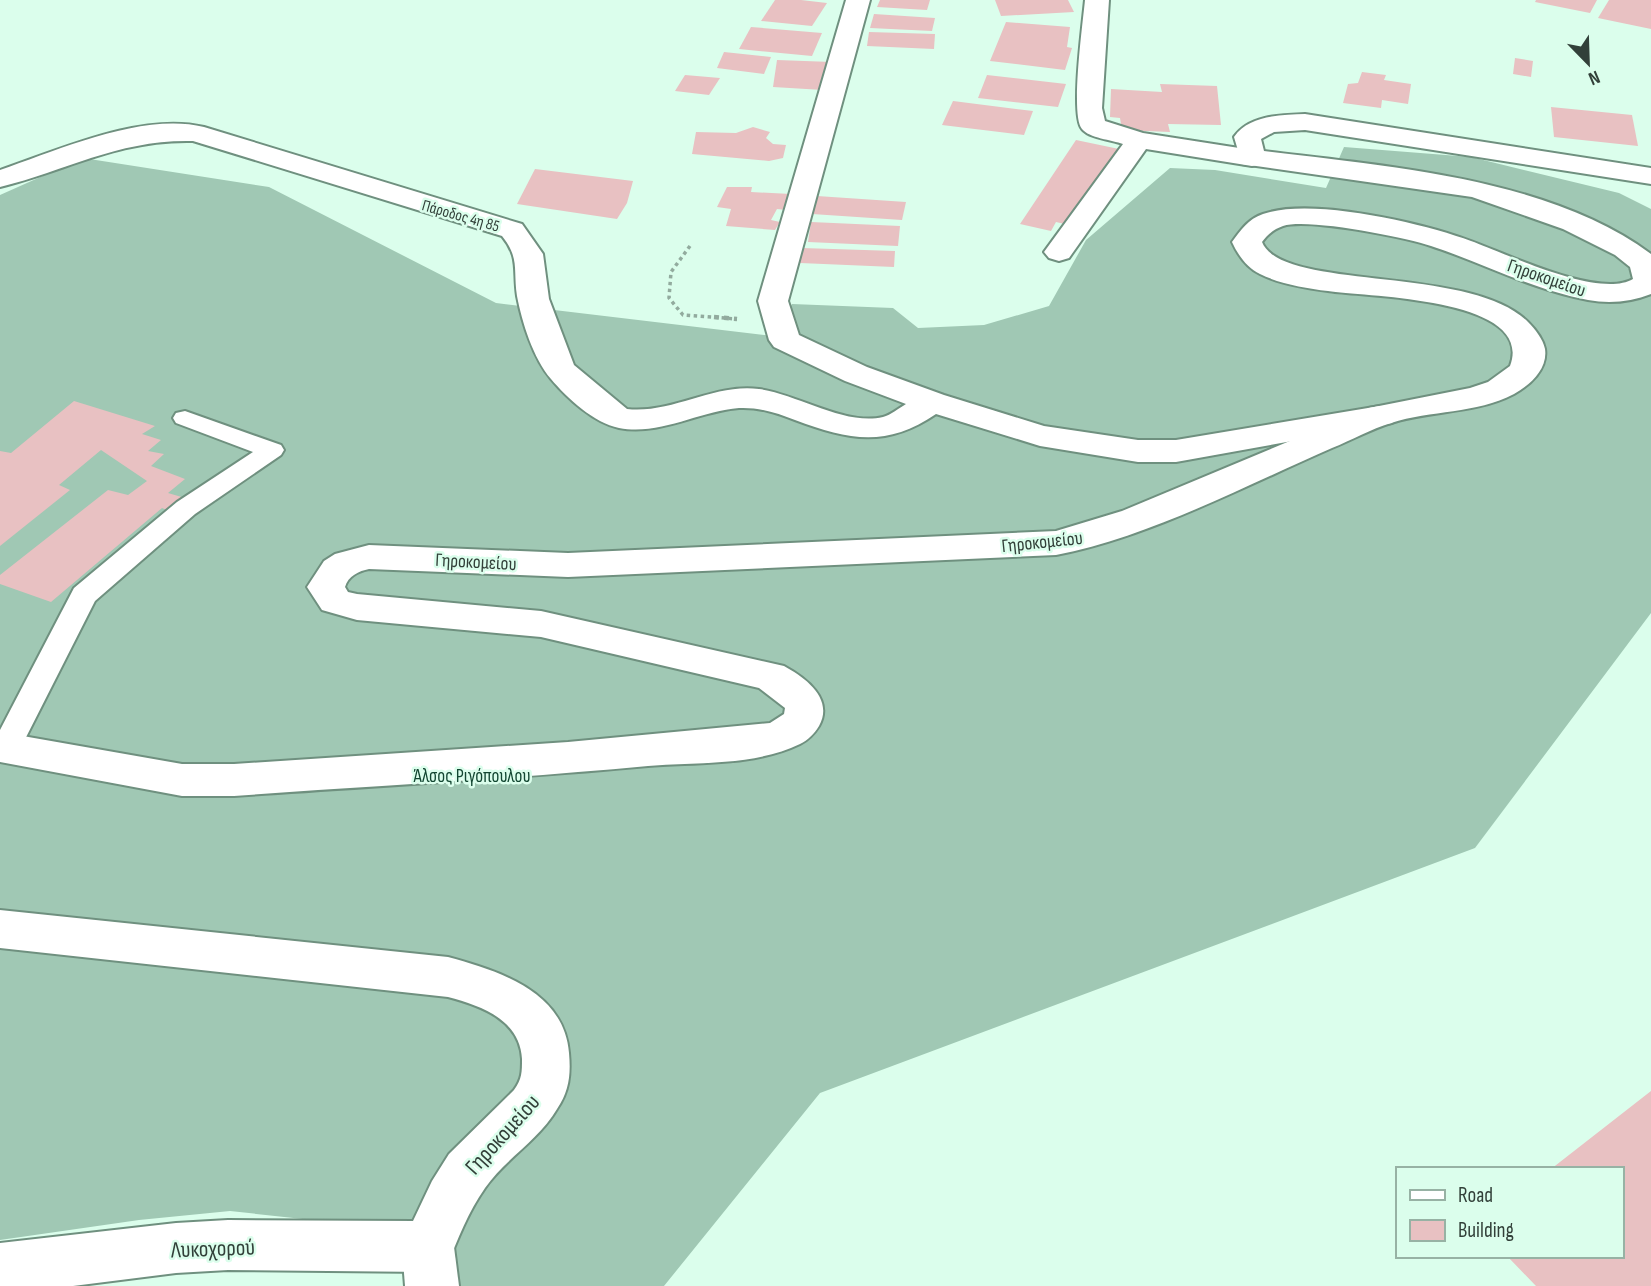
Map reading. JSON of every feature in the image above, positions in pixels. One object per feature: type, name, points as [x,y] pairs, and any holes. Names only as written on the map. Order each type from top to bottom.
[{"type":"street","points":[[859,0],[773,301],[785,340],[856,374],[932,402],[1040,436],[1157,453],[1381,415]]},
{"type":"street","points":[[1097,0],[1089,116],[1093,126],[1100,130],[1139,140],[1252,158],[1247,137],[1252,132],[1267,125],[1305,122],[1651,176]]},
{"type":"street","name":"Πάροδος 4η 85","points":[[0,179],[151,134],[195,133],[512,230],[523,243],[533,263],[532,293],[559,369],[617,418],[638,419],[739,398],[758,398],[859,428],[885,428],[901,422],[932,402]]},
{"type":"street","points":[[1059,252],[1139,140]]},
{"type":"street","name":"Γηροκομείου","points":[[3,747],[182,780],[234,780],[656,750],[770,739],[788,732],[801,722],[805,710],[801,698],[790,687],[770,677],[541,624],[357,607],[335,601],[326,587],[328,578],[345,563],[369,557],[568,565],[1056,543],[1106,532],[1381,415],[1492,392],[1512,383],[1524,370],[1529,356],[1528,343],[1520,330],[1489,309],[1463,300],[1311,279],[1277,271],[1250,253],[1247,242],[1251,233],[1283,217],[1316,216],[1440,239],[1570,286],[1600,294],[1622,294],[1642,287],[1649,279],[1649,269],[1638,254],[1618,243],[1500,196],[1461,187],[1252,158]]},
{"type":"street","name":"Γηροκομείου","points":[[0,929],[448,977],[481,985],[515,1002],[539,1027],[547,1054],[545,1085],[526,1110],[468,1169],[444,1209],[430,1267]]},
{"type":"street","name":"Λυκοχορού","points":[[0,1269],[176,1248],[228,1245],[430,1267]]},
{"type":"lane","points":[[3,747],[84,595],[186,508],[272,450],[185,418]]},
{"type":"path","points":[[690,246],[671,272],[669,298],[682,315],[780,323]]},
{"type":"green space","name":"Άλσος Ριγόπουλου","points":[[1344,147],[1471,157],[1619,193],[1651,209],[1651,613],[1475,848],[820,1093],[664,1286],[426,1286],[372,1242],[312,1220],[230,1211],[139,1220],[0,1240],[0,195],[83,158],[269,187],[496,303],[773,336],[792,304],[893,308],[918,328],[984,325],[1049,306],[1086,240],[1170,168],[1215,170],[1326,188]]},
{"type":"building","points":[[775,0],[827,3],[812,26],[761,21]]},
{"type":"building","points":[[880,0],[930,0],[927,10],[877,7]]},
{"type":"building","points":[[995,0],[1068,0],[1074,12],[1001,16]]},
{"type":"building","points":[[1597,0],[1590,13],[1535,2]]},
{"type":"building","points":[[1609,0],[1651,0],[1651,29],[1598,18]]},
{"type":"building","points":[[874,14],[935,18],[932,31],[870,28]]},
{"type":"building","points":[[1006,22],[1070,27],[1067,47],[1072,48],[1065,70],[990,61]]},
{"type":"building","points":[[751,27],[822,33],[812,56],[739,49]]},
{"type":"building","points":[[869,32],[935,34],[934,49],[867,46]]},
{"type":"building","points":[[724,52],[771,57],[764,74],[717,68]]},
{"type":"building","points":[[1515,58],[1533,61],[1531,77],[1513,74]]},
{"type":"building","points":[[777,60],[832,62],[823,90],[773,87]]},
{"type":"building","points":[[1362,72],[1386,75],[1384,80],[1411,84],[1408,104],[1382,100],[1381,108],[1343,103],[1348,84],[1358,83]]},
{"type":"building","points":[[685,75],[720,78],[709,95],[675,91]]},
{"type":"building","points":[[987,75],[1066,84],[1058,107],[978,98]]},
{"type":"building","points":[[1160,84],[1217,86],[1221,125],[1168,124],[1170,132],[1122,130],[1120,118],[1110,117],[1111,89],[1162,92]]},
{"type":"building","points":[[953,101],[1033,111],[1024,135],[942,125]]},
{"type":"building","points":[[1551,107],[1632,115],[1638,146],[1554,137]]},
{"type":"building","points":[[753,127],[770,132],[766,138],[773,144],[786,145],[783,158],[769,161],[692,154],[696,132],[736,133]]},
{"type":"building","points":[[1076,140],[1119,149],[1073,226],[1056,222],[1051,231],[1020,224]]},
{"type":"building","points":[[535,169],[633,181],[627,203],[617,219],[517,204]]},
{"type":"building","points":[[727,187],[752,187],[751,192],[791,194],[787,210],[777,209],[771,220],[780,222],[775,230],[726,226],[731,209],[717,207]]},
{"type":"building","points":[[817,196],[906,202],[902,220],[812,214]]},
{"type":"building","points":[[811,222],[900,226],[898,246],[808,242]]},
{"type":"building","points":[[802,248],[895,251],[894,267],[800,263]]},
{"type":"building","points":[[74,401],[155,426],[142,434],[161,440],[148,451],[164,454],[151,466],[185,479],[168,493],[185,498],[172,512],[162,508],[51,602],[0,584],[0,575],[108,490],[128,495],[147,481],[101,450],[59,485],[70,490],[0,546],[0,451],[11,453]]},
{"type":"building","points":[[1651,1091],[1651,1286],[1536,1286],[1509,1258],[1623,1258],[1623,1167],[1554,1167]]}]
